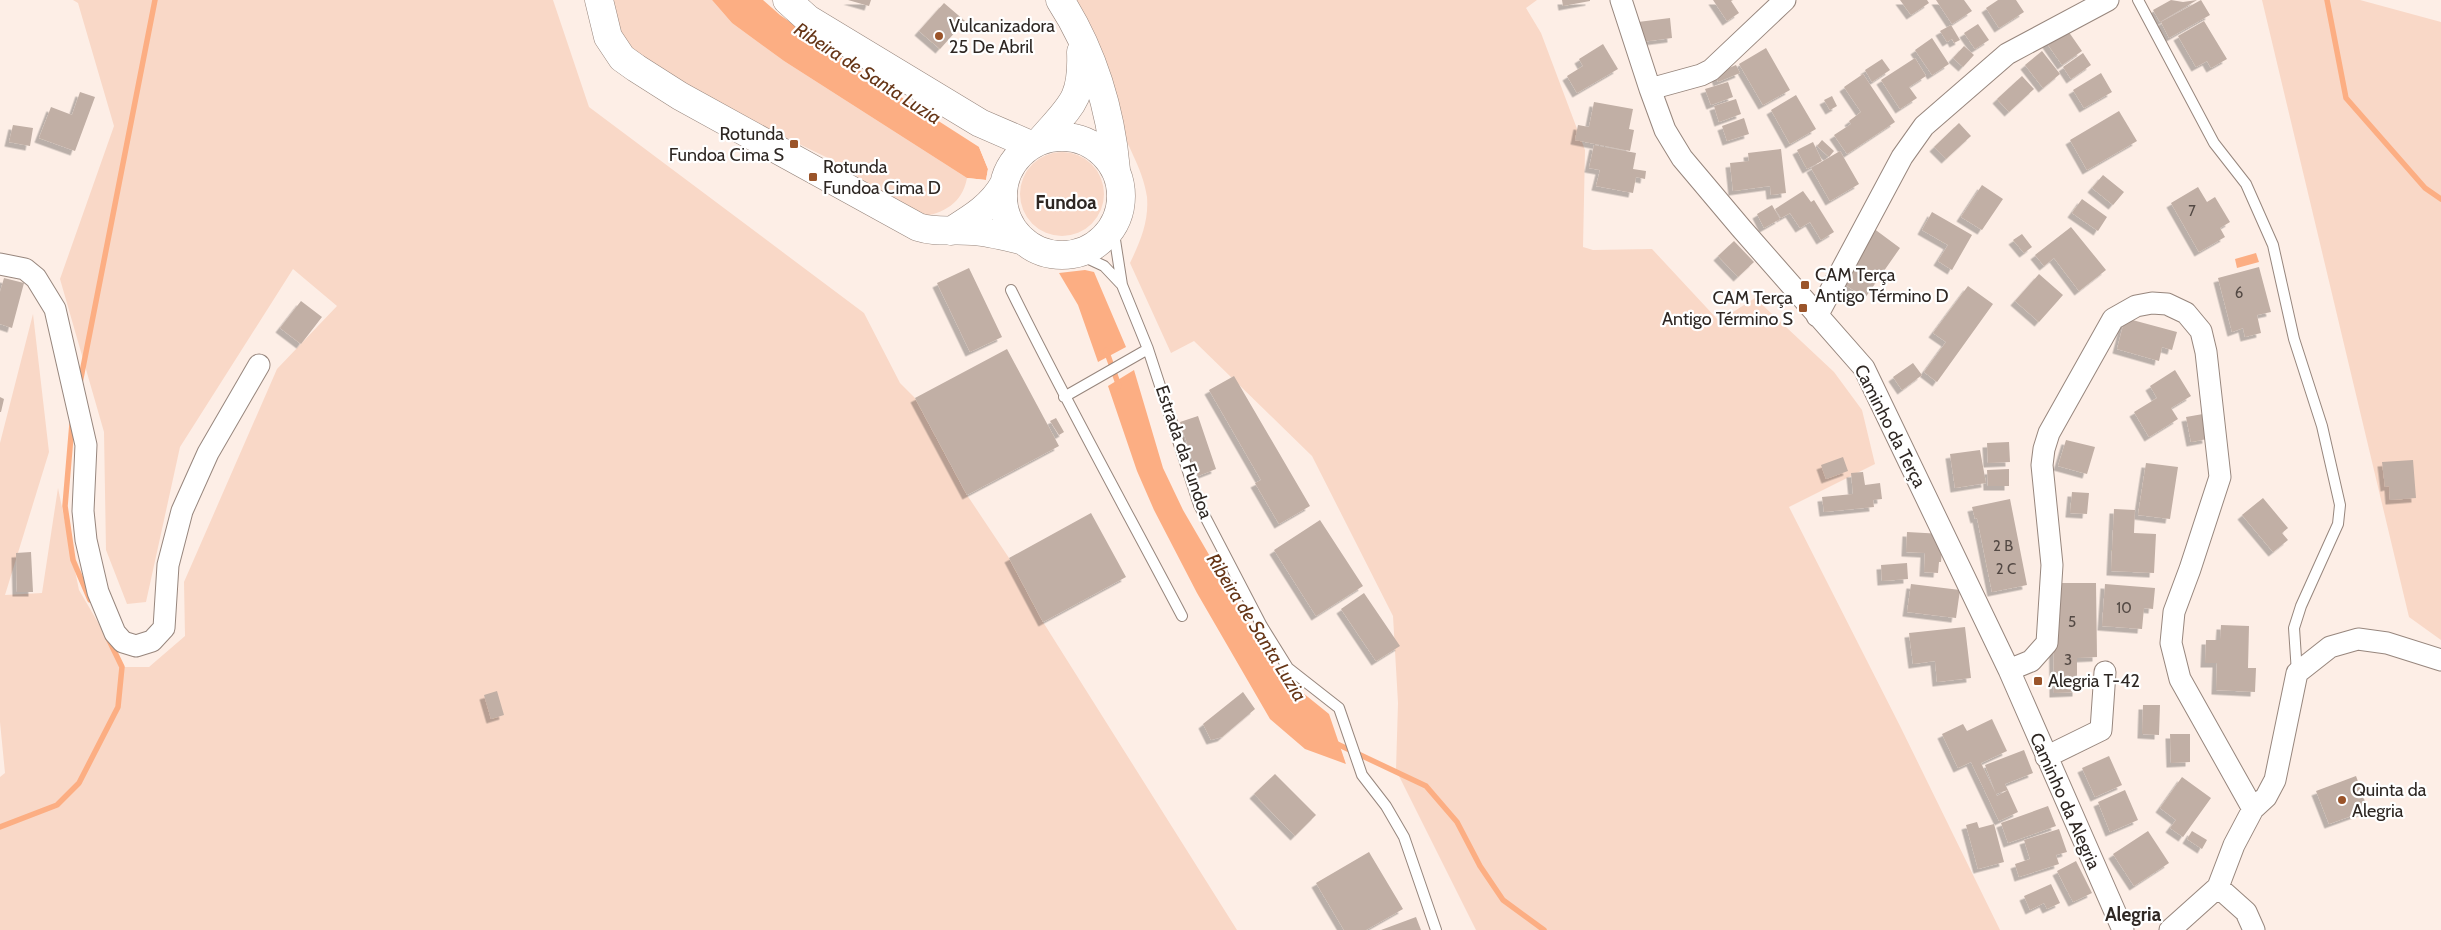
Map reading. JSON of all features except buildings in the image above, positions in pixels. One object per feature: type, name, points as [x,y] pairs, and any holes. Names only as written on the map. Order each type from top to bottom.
[{"type":"main road","points":[[599,0],[608,37],[622,58],[680,96],[918,227],[933,231],[990,233],[1024,241],[1048,253],[1081,252],[1106,236],[1113,227],[1122,199],[1116,170],[1113,133],[1094,69],[1080,35],[1060,0]]},
{"type":"main road","points":[[787,0],[808,19],[980,124],[1036,143],[1062,136],[1084,140],[1103,152],[1116,170]]},
{"type":"main road","points":[[951,231],[983,210],[1004,184],[1019,156],[1036,143],[1073,103],[1080,89],[1082,77],[1080,35]]},
{"type":"main road","points":[[980,124],[999,156],[1009,221],[1024,241]]},
{"type":"street","name":"Caminho da Terça","points":[[1621,0],[1665,130],[1682,158],[1864,368],[2009,670]]},
{"type":"street","points":[[1650,89],[1701,75],[1711,70],[1784,0]]},
{"type":"street","points":[[1817,316],[1902,157],[1924,126],[2007,54],[2108,0]]},
{"type":"street","points":[[0,264],[24,269],[36,278],[55,309],[86,445],[84,511],[86,540],[98,592],[115,633],[123,642],[136,646],[152,641],[164,628],[168,565],[182,511],[208,453],[259,365]]},
{"type":"street","points":[[2009,670],[2031,661],[2047,643],[2052,565],[2042,465],[2048,434],[2113,319],[2136,306],[2152,303],[2168,304],[2186,313],[2201,331],[2206,352],[2220,476],[2174,612],[2172,650],[2180,679],[2253,809]]},
{"type":"street","points":[[2170,930],[2218,887],[2234,845],[2253,809],[2266,797],[2275,780],[2297,673],[2330,646],[2358,640],[2387,643],[2441,660]]},
{"type":"street","name":"Caminho da Alegria","points":[[2009,670],[2123,930]]},
{"type":"street","points":[[2046,757],[2101,730],[2105,672]]},
{"type":"street","points":[[2218,887],[2246,912],[2254,930]]},
{"type":"lane","points":[[2138,0],[2214,142],[2246,184],[2273,246],[2294,339],[2322,426],[2340,505],[2338,524],[2301,606],[2294,628],[2297,673]]},
{"type":"lane","points":[[1113,227],[1122,285]]},
{"type":"lane","points":[[1081,252],[1104,266],[1122,285]]},
{"type":"lane","name":"Estrada da Fundoa","points":[[1122,285],[1148,349],[1199,505],[1262,626],[1288,668],[1338,708],[1362,775],[1386,806],[1404,837],[1436,930]]},
{"type":"lane","points":[[1011,290],[1064,397],[1099,458],[1182,616]]},
{"type":"lane","points":[[1064,397],[1102,373],[1148,349]]},
{"type":"shaded area","points":[[73,0],[553,0],[589,107],[864,313],[900,383],[915,398],[967,495],[1009,558],[1043,622],[1237,930],[0,930],[0,777],[5,773],[0,722],[0,443],[33,314],[49,452],[5,595],[42,593],[58,488],[79,590],[124,667],[149,667],[185,636],[184,582],[277,369],[337,306],[293,269],[180,447],[146,602],[127,604],[106,550],[104,432],[60,279],[114,126],[78,3]]},
{"type":"shaded area","points":[[611,0],[712,0],[732,23],[784,61],[967,178],[961,195],[951,206],[944,210],[920,217],[830,159],[715,103],[619,45]]},
{"type":"shaded area","points":[[712,0],[763,0],[780,15],[862,72],[979,147],[988,169],[986,180],[967,178],[784,61],[732,23]]},
{"type":"shaded area","points":[[1075,0],[1537,0],[1526,8],[1541,33],[1585,150],[1583,247],[1593,250],[1652,249],[1719,321],[1755,298],[1834,372],[1862,410],[1875,464],[1789,507],[1900,726],[2000,930],[1476,930],[1396,770],[1398,703],[1393,616],[1312,456],[1194,341],[1171,353],[1130,263],[1147,215],[1145,186],[1115,111],[1100,54],[1090,26]]},
{"type":"shaded area","points":[[2262,0],[2360,0],[2441,22],[2441,640],[2409,617]]},
{"type":"shaded area","points":[[1062,152],[1085,159],[1097,171],[1104,194],[1097,217],[1085,229],[1062,236],[1039,229],[1027,217],[1020,194],[1027,171],[1039,159]]},
{"type":"shaded area","points":[[2256,253],[2259,262],[2237,268],[2235,259]]},
{"type":"shaded area","points":[[1085,270],[1094,272],[1126,347],[1098,362],[1078,305],[1059,273]]},
{"type":"shaded area","points":[[1134,370],[1163,468],[1183,510],[1272,663],[1282,676],[1329,714],[1346,764],[1305,749],[1270,719],[1197,593],[1154,510],[1137,471],[1108,386]]},
{"type":"pier","points":[[979,147],[984,150],[991,169],[987,183],[971,181],[967,178],[986,180],[988,169]]},
{"type":"pier","points":[[1332,719],[1335,720],[1348,763],[1347,766]]},
{"type":"waterway","points":[[80,383],[155,0]]},
{"type":"waterway","points":[[2327,0],[2346,98],[2425,188],[2441,199]]},
{"type":"waterway","name":"Ribeira de Santa Luzia","points":[[1106,350],[1119,386]]},
{"type":"waterway","points":[[72,424],[65,506],[73,560],[90,600]]},
{"type":"waterway","points":[[0,827],[57,805],[79,783],[118,707],[122,667],[108,638]]},
{"type":"waterway","name":"Ribeira de Santa Luzia","points":[[1335,743],[1426,786],[1457,822],[1480,866],[1503,900],[1544,930]]},
{"type":"place","name":"Vulcanizadora 25 De Abril","points":[[939,36]]},
{"type":"place","name":"Rotunda Fundoa Cima S","points":[[794,144]]},
{"type":"place","name":"Rotunda Fundoa Cima D","points":[[813,177]]},
{"type":"place","name":"CAM Terça Antigo Término D","points":[[1805,285]]},
{"type":"place","name":"CAM Terça Antigo Término S","points":[[1803,308]]},
{"type":"place","name":"Alegria T-42","points":[[2038,681]]},
{"type":"place","name":"Quinta da Alegria","points":[[2342,800]]},
{"type":"district","name":"Fundoa","points":[[1066,202]]},
{"type":"district","name":"Alegria","points":[[2133,914]]}]
